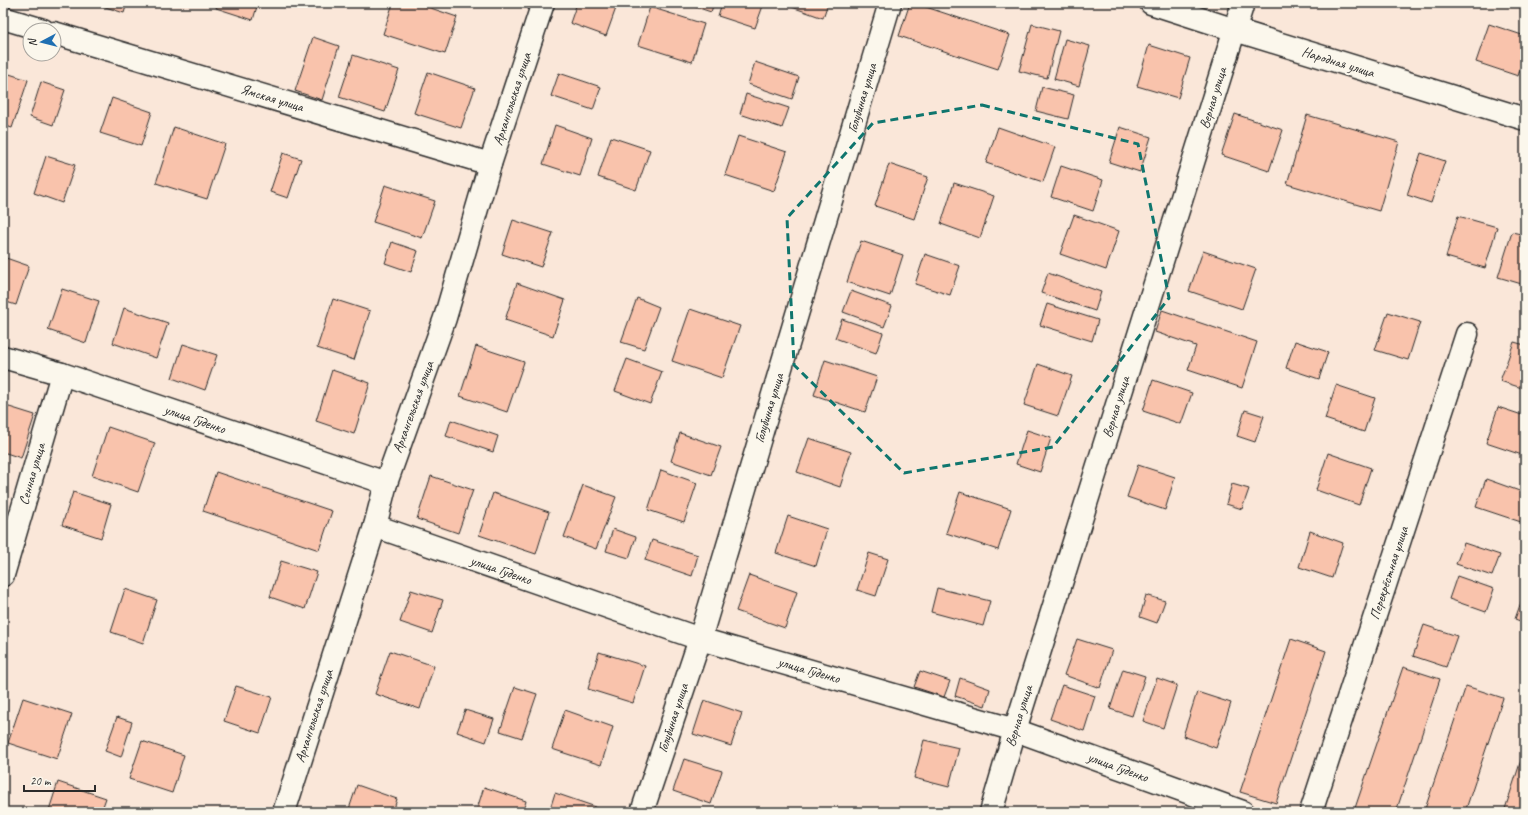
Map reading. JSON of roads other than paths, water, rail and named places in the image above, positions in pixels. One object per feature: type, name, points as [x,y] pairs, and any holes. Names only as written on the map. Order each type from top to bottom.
[{"type":"street","name":"Архангельская улица","points":[[284,812],[375,526],[386,483],[445,318],[490,164],[543,3]]},
{"type":"street","name":"Голубиная улица","points":[[642,812],[700,639],[890,3]]},
{"type":"street","name":"Народная улица","points":[[1151,3],[1234,30],[1525,119]]},
{"type":"street","name":"Верная улица","points":[[991,812],[1015,730],[1243,3]]},
{"type":"street","points":[[3,18],[22,24]]},
{"type":"street","name":"Ямская улица","points":[[62,35],[490,164]]},
{"type":"street","name":"Перекрёстная улица","points":[[1311,812],[1467,334]]},
{"type":"street","name":"улица Гуденко","points":[[3,357],[62,374],[386,483]]},
{"type":"street","name":"Сенная улица","points":[[3,575],[62,374]]},
{"type":"street","name":"улица Гуденко","points":[[375,526],[700,639],[1015,730],[1243,812]]}]
